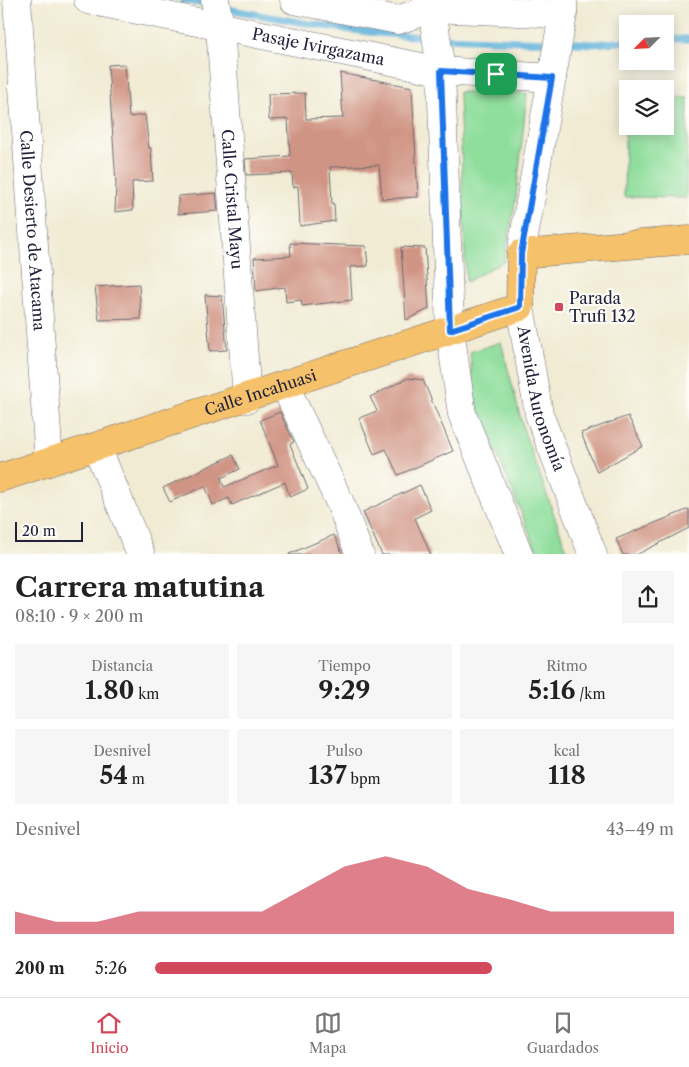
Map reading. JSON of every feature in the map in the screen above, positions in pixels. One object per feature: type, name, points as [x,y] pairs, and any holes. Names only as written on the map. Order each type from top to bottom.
[{"type":"main road","points":[[521,254],[689,240]]},
{"type":"main road","name":"Avenida Autonomía","points":[[520,307],[521,254]]},
{"type":"main road","name":"Calle Incahuasi","points":[[0,478],[247,399],[520,307]]},
{"type":"street","name":"Calle Desierto de Atacama","points":[[17,0],[49,462]]},
{"type":"street","name":"Pasaje Ivirgazama","points":[[88,0],[441,71],[552,78]]},
{"type":"street","name":"Calle Cristal Mayu","points":[[215,0],[220,27],[247,399]]},
{"type":"street","points":[[294,0],[398,20],[432,4],[563,7]]},
{"type":"street","points":[[432,4],[441,71],[450,330],[462,414],[519,554]]},
{"type":"street","name":"Avenida Autonomía","points":[[521,254],[563,7]]},
{"type":"street","name":"Avenida Autonomía","points":[[520,307],[539,414],[593,554]]},
{"type":"street","points":[[285,386],[341,505],[360,554]]},
{"type":"street","points":[[97,447],[141,554]]},
{"type":"green space","points":[[459,92],[527,93],[516,198],[504,261],[466,282]]},
{"type":"green space","points":[[674,97],[688,98],[686,198],[624,197],[625,135],[674,135]]},
{"type":"green space","points":[[501,342],[524,431],[568,554],[538,554],[474,397],[470,352]]},
{"type":"building","points":[[125,64],[129,117],[145,115],[149,148],[151,148],[153,181],[132,182],[133,210],[115,212],[116,183],[108,65]]},
{"type":"building","points":[[340,73],[412,87],[418,197],[382,199],[379,165],[330,167],[335,221],[300,226],[298,186],[293,187],[292,173],[246,175],[245,159],[290,156],[288,119],[269,120],[268,94],[305,93],[306,119],[343,118]]},
{"type":"building","points":[[216,193],[218,211],[178,214],[178,196]]},
{"type":"building","points":[[290,243],[366,246],[368,266],[350,267],[352,300],[302,306],[301,300],[286,302],[285,287],[256,291],[254,258],[291,256]]},
{"type":"building","points":[[401,247],[425,248],[429,309],[406,320]]},
{"type":"building","points":[[139,284],[141,319],[99,320],[95,287]]},
{"type":"building","points":[[205,295],[222,296],[227,350],[210,351]]},
{"type":"building","points":[[408,378],[423,380],[453,451],[398,475],[386,449],[374,454],[359,418],[377,411],[370,397]]},
{"type":"building","points":[[280,412],[294,442],[290,444],[308,489],[290,497],[285,482],[232,505],[229,498],[213,505],[205,486],[170,502],[163,488],[233,455],[240,469],[221,478],[224,487],[278,465],[260,420]]},
{"type":"building","points":[[628,416],[643,446],[597,472],[581,433]]},
{"type":"building","points":[[420,485],[431,510],[415,518],[431,554],[382,554],[363,512]]},
{"type":"building","points":[[689,509],[689,528],[638,554],[623,554],[616,539]]},
{"type":"building","points":[[334,535],[343,554],[289,554]]},
{"type":"waterway","points":[[183,0],[210,5]]},
{"type":"waterway","points":[[223,8],[352,30],[430,37]]},
{"type":"waterway","points":[[441,38],[552,42]]},
{"type":"waterway","points":[[674,39],[689,39]]},
{"type":"waterway","points":[[563,42],[592,44],[619,42]]},
{"type":"place","name":"Parada Trufi 132","points":[[559,307]]},
{"type":"route","points":[[441,71],[496,74],[552,78],[521,254],[520,307],[450,330],[441,71]]}]
